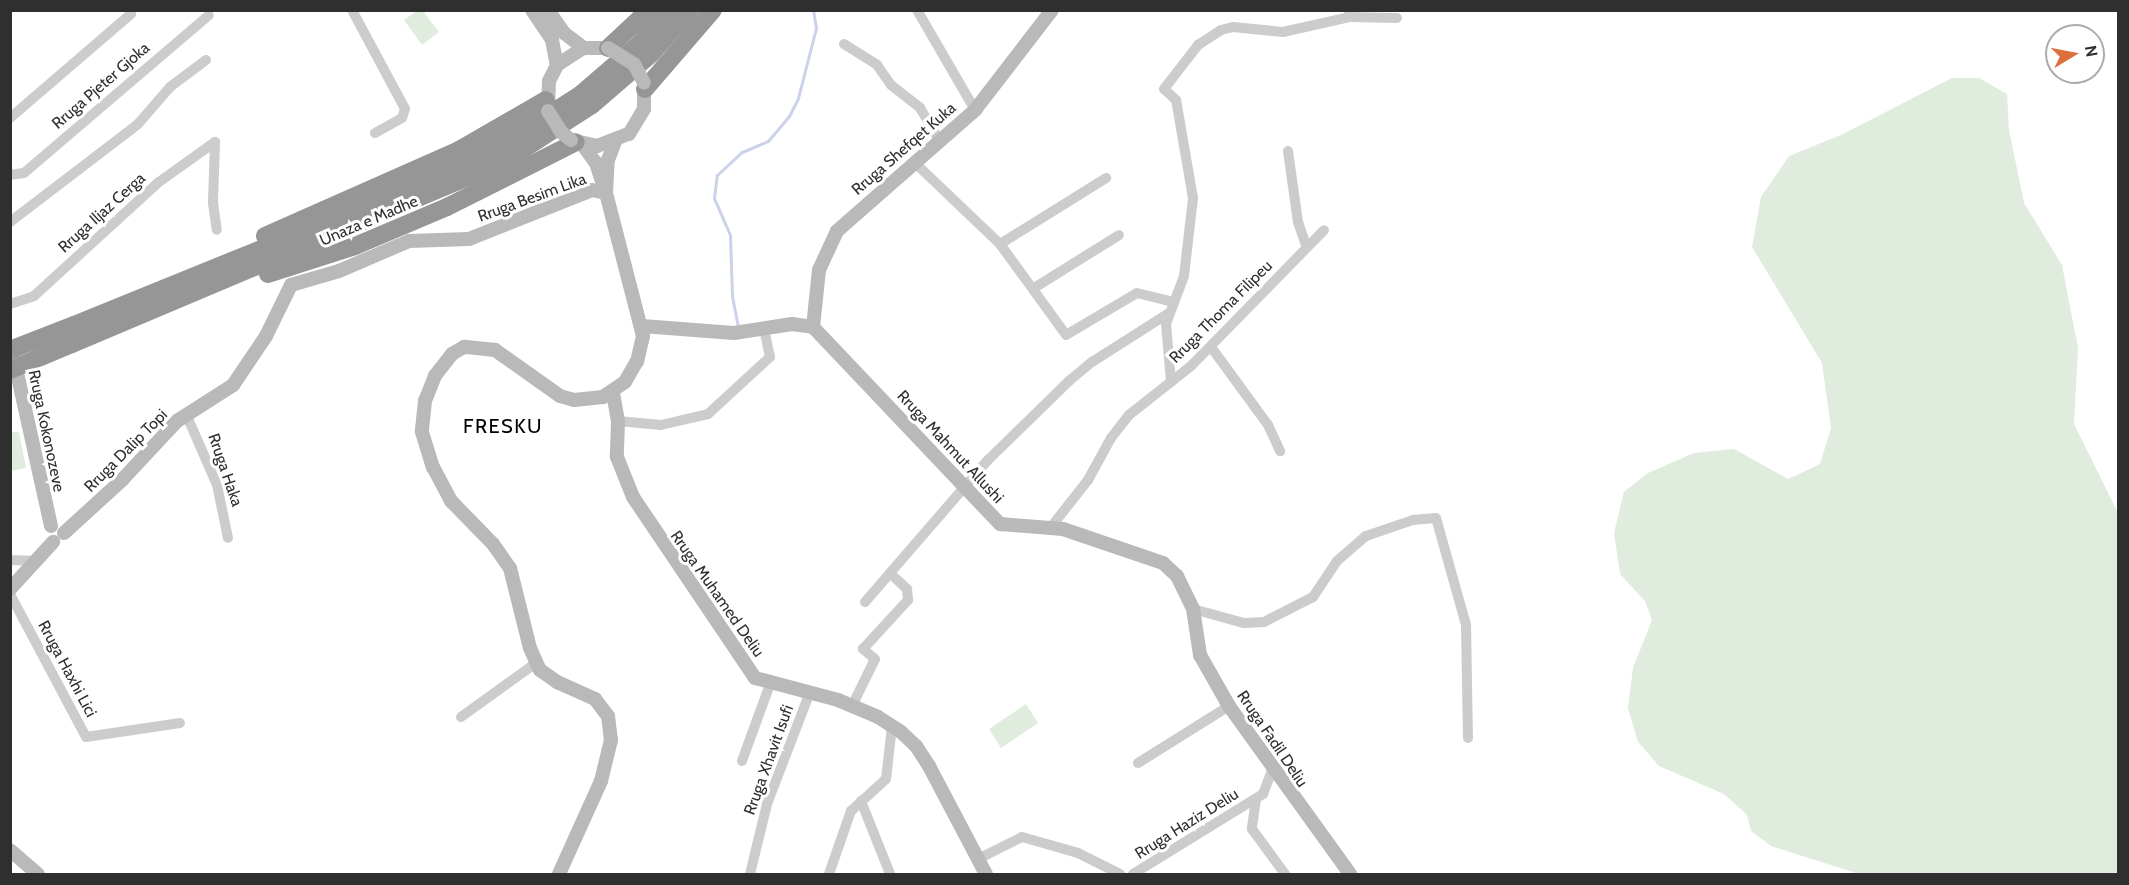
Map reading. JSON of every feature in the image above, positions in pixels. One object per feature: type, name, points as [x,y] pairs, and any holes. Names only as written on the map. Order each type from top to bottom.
[{"type":"highway","points":[[608,48],[649,10]]},
{"type":"highway","points":[[12,363],[74,325],[394,195],[503,144],[580,95],[639,44],[670,10]]},
{"type":"highway","name":"Unaza e Madhe","points":[[12,363],[72,344],[197,293],[505,161],[592,105],[651,54],[690,10]]},
{"type":"highway","points":[[644,86],[713,10]]},
{"type":"highway","points":[[163,289],[309,215],[494,133],[546,100]]},
{"type":"highway","points":[[197,293],[355,246],[495,186],[576,142]]},
{"type":"street","points":[[352,10],[405,109],[402,118],[375,133]]},
{"type":"street","points":[[532,10],[552,40],[557,65]]},
{"type":"street","points":[[548,10],[564,33],[584,48]]},
{"type":"street","points":[[917,10],[975,110]]},
{"type":"street","name":"Rruga Shefqet Kuka","points":[[813,327],[819,270],[828,244],[854,214],[975,110],[1052,10]]},
{"type":"street","points":[[10,118],[132,14]]},
{"type":"street","points":[[1171,382],[1165,340],[1172,307],[1185,276],[1193,198],[1176,100],[1164,89],[1198,45],[1221,30],[1233,27],[1283,32],[1350,14],[1397,18]]},
{"type":"street","name":"Rruga Pjeter Gjoka","points":[[10,175],[24,173],[208,15]]},
{"type":"street","points":[[844,44],[877,66],[891,85],[920,108],[940,141]]},
{"type":"street","points":[[559,874],[601,781],[611,731],[600,704],[551,679],[536,663],[510,568],[493,544],[451,501],[430,459],[422,432],[428,390],[452,354],[478,346],[504,354],[566,399],[595,399],[613,393],[637,361],[642,326],[608,198],[596,163],[554,123],[546,100],[549,81],[557,65],[584,48],[608,48],[634,64],[644,86],[641,118],[629,134],[615,142],[576,142]]},
{"type":"street","points":[[10,222],[138,124],[170,87],[206,60]]},
{"type":"street","name":"Rruga Iljaz Cerga","points":[[10,304],[34,296],[159,182],[214,142],[213,203],[217,230]]},
{"type":"street","points":[[608,198],[608,160],[615,142]]},
{"type":"street","points":[[1288,151],[1298,222],[1306,245]]},
{"type":"street","points":[[914,162],[1000,244],[1066,335],[1137,293],[1172,307]]},
{"type":"street","points":[[1000,244],[1106,178]]},
{"type":"street","name":"Rruga Besim Lika","points":[[468,239],[592,190],[608,198]]},
{"type":"street","name":"Rruga Thoma Filipeu","points":[[1051,527],[1088,480],[1119,426],[1211,347],[1306,245],[1324,230]]},
{"type":"street","points":[[1034,288],[1119,235]]},
{"type":"street","name":"Rruga Dalip Topi","points":[[10,592],[58,538],[186,414],[232,385],[266,336],[291,285],[339,271],[409,241],[468,239]]},
{"type":"street","points":[[865,602],[964,486],[1084,368],[1172,307]]},
{"type":"street","points":[[642,326],[740,332],[792,324],[813,327]]},
{"type":"street","name":"Rruga Mahmut Allushi","points":[[813,327],[1000,524],[1051,527],[1154,558],[1177,576],[1193,609]]},
{"type":"street","points":[[618,421],[661,425],[708,414],[770,357],[764,329]]},
{"type":"street","name":"Rruga Kokonozeve","points":[[10,342],[12,363],[51,526],[58,526],[58,538]]},
{"type":"street","points":[[1211,347],[1268,425],[1280,451]]},
{"type":"street","name":"Rruga Muhamed Deliu","points":[[613,393],[618,421],[617,457],[641,512],[755,678],[770,684],[810,692],[852,706],[892,726],[916,746],[986,874]]},
{"type":"street","name":"Rruga Haka","points":[[186,414],[218,485],[228,538]]},
{"type":"street","points":[[1193,609],[1244,623],[1264,622],[1313,597],[1337,561],[1366,536],[1419,519],[1436,518],[1466,625],[1468,738]]},
{"type":"street","points":[[10,561],[37,561]]},
{"type":"street","points":[[852,706],[875,659],[863,649],[908,600],[907,589],[890,573]]},
{"type":"street","name":"Rruga Haxhi Lici","points":[[10,592],[86,737],[180,723]]},
{"type":"street","name":"Rruga Fadil Deliu","points":[[1193,609],[1200,655],[1229,706],[1272,771],[1350,874]]},
{"type":"street","points":[[461,717],[536,663]]},
{"type":"street","points":[[742,760],[770,684]]},
{"type":"street","name":"Rruga Xhavit Isufi","points":[[750,874],[767,804],[810,692]]},
{"type":"street","points":[[1138,763],[1229,706]]},
{"type":"street","points":[[830,874],[852,811],[886,779],[892,726]]},
{"type":"street","name":"Rruga Haziz Deliu","points":[[1133,874],[1256,799],[1266,790],[1272,771]]},
{"type":"street","name":"Rruga Haziz Deliu","points":[[1256,799],[1252,829],[1285,874]]},
{"type":"street","points":[[861,801],[890,874]]},
{"type":"street","points":[[978,859],[1022,837],[1078,853],[1120,874]]},
{"type":"street","points":[[10,850],[38,874]]},
{"type":"green space","points":[[417,11],[423,11],[439,32],[422,45],[404,20]]},
{"type":"green space","points":[[1952,78],[1979,78],[2007,94],[2009,130],[2024,203],[2062,265],[2078,348],[2074,424],[2118,513],[2118,874],[1859,874],[1771,846],[1751,831],[1747,815],[1724,794],[1659,766],[1638,742],[1628,708],[1633,668],[1652,620],[1645,601],[1620,574],[1614,533],[1624,492],[1648,473],[1694,453],[1734,449],[1788,479],[1820,464],[1831,428],[1822,363],[1752,247],[1761,197],[1789,156],[1841,135]]},
{"type":"green space","points":[[11,432],[19,432],[26,468],[11,471]]},
{"type":"green space","points":[[1026,704],[1038,723],[1001,748],[989,729]]},
{"type":"waterway","points":[[738,327],[732,296],[730,235],[714,198],[717,175],[742,152],[768,141],[789,116],[798,98],[816,28],[813,10]]},
{"type":"district","name":"FRESKU","points":[[503,426]]}]
